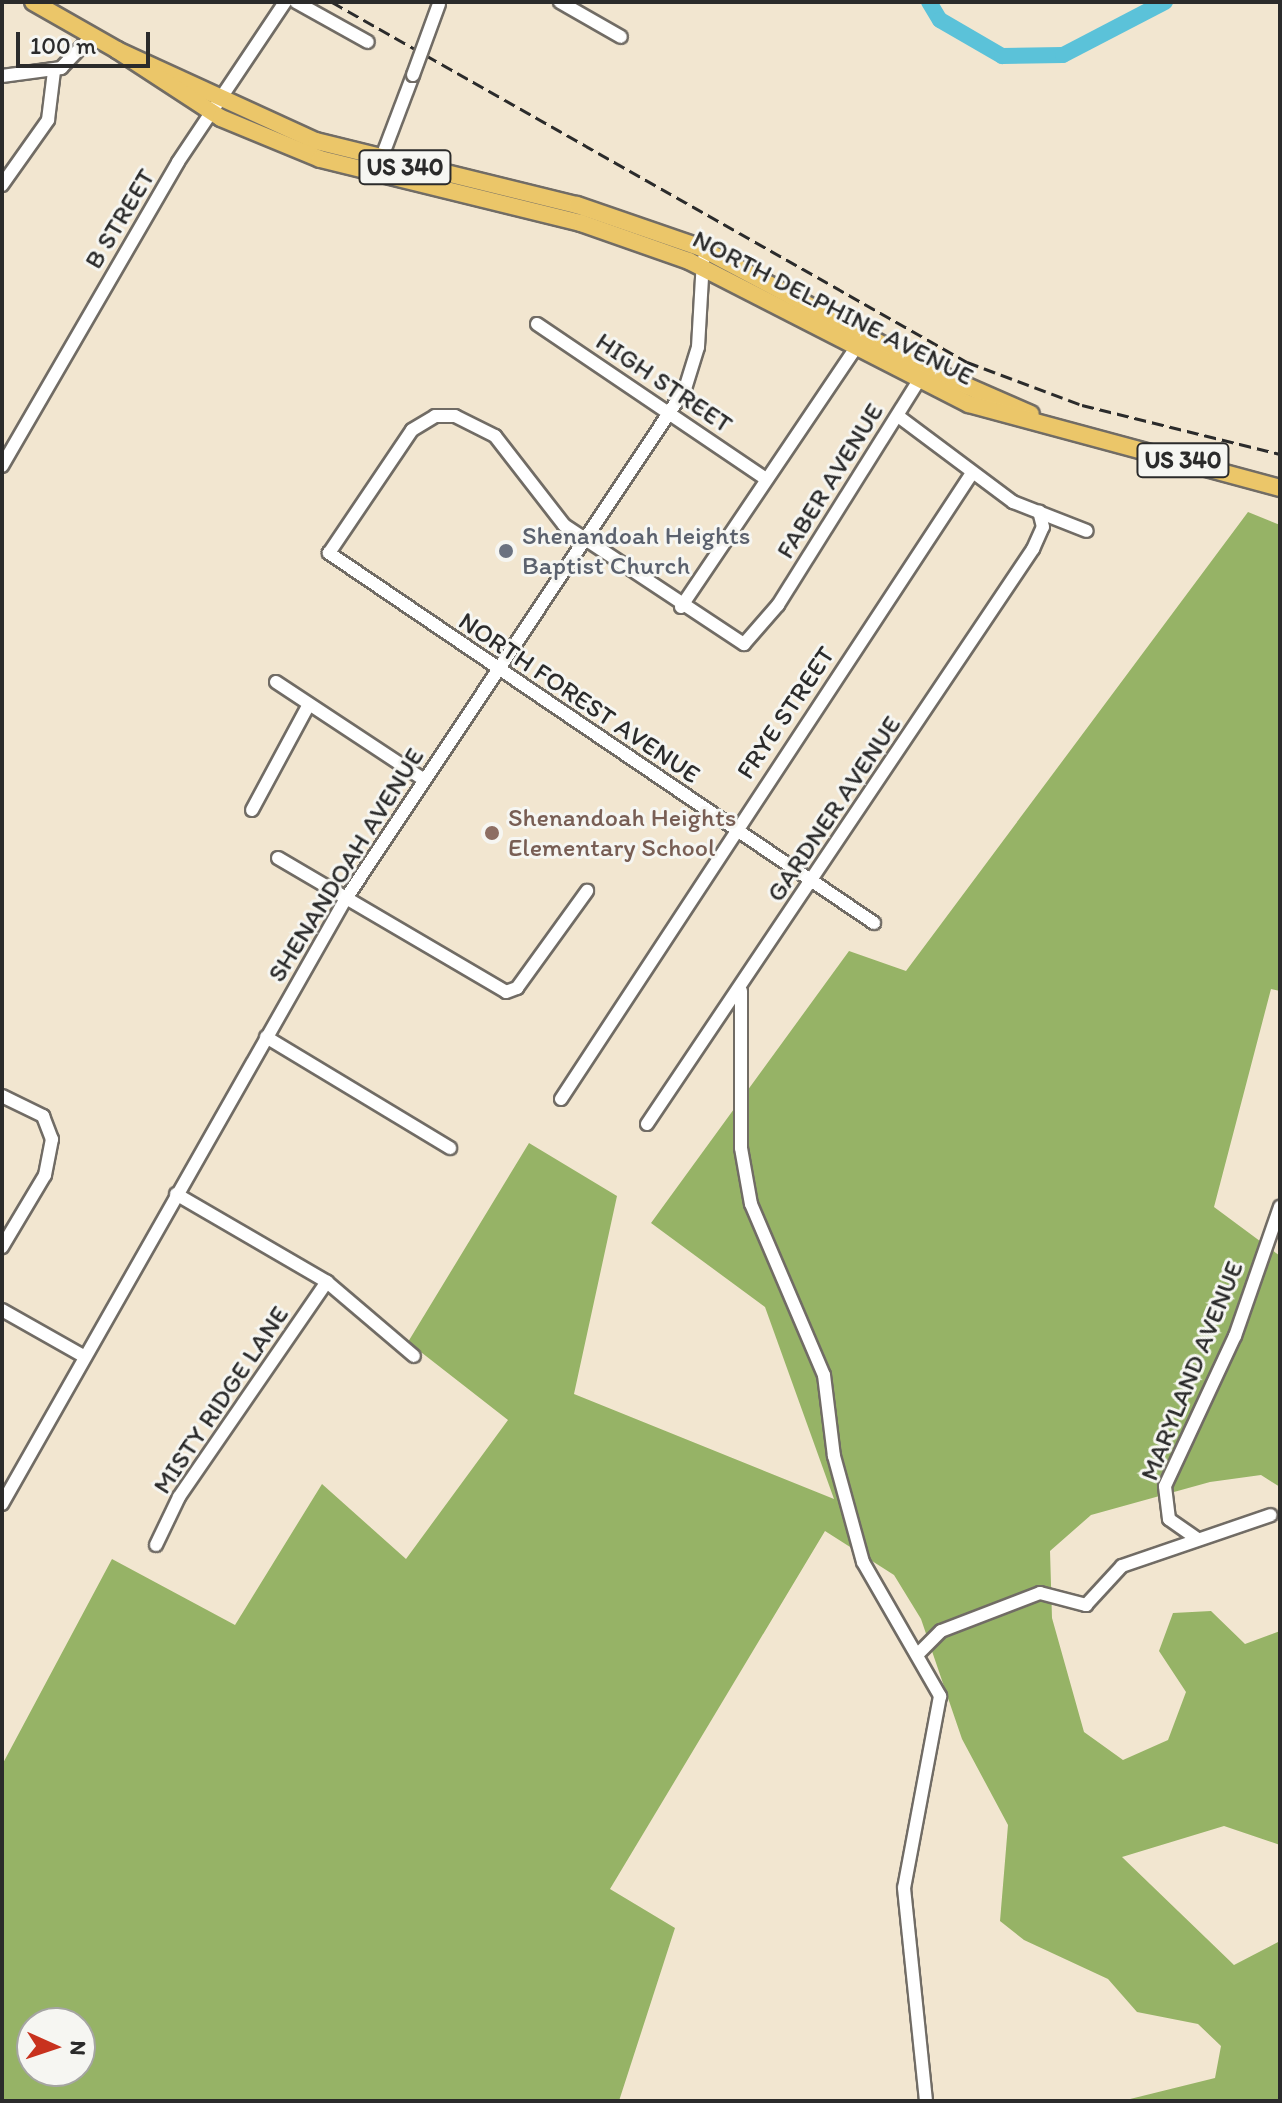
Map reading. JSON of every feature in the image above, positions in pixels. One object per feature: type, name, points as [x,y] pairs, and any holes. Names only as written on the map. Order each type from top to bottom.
[{"type":"main road","name":"NORTH DELPHINE AVENUE","points":[[33,2],[216,105],[378,169],[704,258],[1002,415],[1085,434],[1280,488]]},
{"type":"main road","name":"NORTH DELPHINE AVENUE","points":[[704,258],[855,349],[922,375]]},
{"type":"street","name":"B STREET","points":[[2,466],[216,105],[285,2]]},
{"type":"street","points":[[296,2],[368,42]]},
{"type":"street","points":[[560,2],[621,37]]},
{"type":"street","points":[[378,169],[439,3]]},
{"type":"street","points":[[2,76],[54,71],[71,63],[92,36]]},
{"type":"street","points":[[2,185],[48,120],[54,71]]},
{"type":"street","name":"SHENANDOAH AVENUE","points":[[2,1504],[345,900],[495,670],[669,413],[695,362],[704,258]]},
{"type":"street","name":"HIGH STREET","points":[[537,324],[766,479]]},
{"type":"street","points":[[583,539],[681,607],[855,349]]},
{"type":"street","name":"FABER AVENUE","points":[[681,607],[734,643],[748,641],[778,605],[922,375]]},
{"type":"street","name":"NORTH FOREST AVENUE","points":[[583,539],[551,512],[489,432],[445,415],[418,424],[334,541],[330,556],[495,670],[813,878],[874,923]]},
{"type":"street","points":[[898,416],[972,473],[1039,511],[1087,531]]},
{"type":"street","name":"FRYE STREET","points":[[561,1099],[736,828],[972,473]]},
{"type":"street","name":"GARDNER AVENUE","points":[[647,1124],[741,991],[1033,549],[1043,527],[1039,511]]},
{"type":"street","points":[[276,682],[423,779]]},
{"type":"street","points":[[252,810],[309,704]]},
{"type":"street","points":[[278,858],[506,992],[517,988],[587,891]]},
{"type":"street","points":[[741,991],[744,1173],[779,1278],[824,1375],[836,1469],[863,1562],[919,1653],[940,1696],[904,1888],[926,2101]]},
{"type":"street","points":[[266,1037],[450,1148]]},
{"type":"street","points":[[2,1096],[43,1116],[52,1139],[45,1175],[2,1247]]},
{"type":"street","points":[[176,1194],[327,1282],[414,1356]]},
{"type":"street","name":"MARYLAND AVENUE","points":[[1196,1538],[1169,1519],[1165,1486],[1235,1336],[1280,1207]]},
{"type":"street","name":"MISTY RIDGE LANE","points":[[156,1545],[179,1497],[327,1282]]},
{"type":"street","points":[[2,1310],[85,1357]]},
{"type":"street","points":[[919,1653],[941,1631],[1040,1593],[1086,1605],[1122,1566],[1196,1538],[1271,1515]]},
{"type":"green space","points":[[1248,512],[1280,525],[1280,991],[1271,989],[1214,1207],[1280,1256],[1280,1487],[1261,1475],[1210,1482],[1091,1515],[1050,1551],[1052,1618],[1084,1732],[1123,1760],[1168,1740],[1186,1692],[1159,1651],[1173,1613],[1211,1611],[1245,1644],[1280,1631],[1280,1845],[1224,1826],[1122,1857],[1234,1965],[1280,1941],[1280,2101],[1122,2101],[1215,2078],[1221,2046],[1198,2024],[1137,2012],[1108,1979],[1024,1940],[1000,1921],[1008,1825],[962,1739],[921,1619],[894,1575],[825,1531],[610,1889],[675,1928],[619,2101],[2,2101],[2,1765],[112,1559],[235,1625],[322,1484],[406,1559],[508,1420],[408,1342],[529,1143],[617,1196],[574,1394],[834,1499],[765,1307],[651,1223],[849,951],[906,971]]},
{"type":"waterway","points":[[929,2],[940,20],[1002,56],[1063,55],[1165,2]]},
{"type":"railway","points":[[332,2],[967,362],[1082,405],[1280,454]]},
{"type":"place","name":"Shenandoah Heights Baptist Church","points":[[506,551]]},
{"type":"place","name":"Shenandoah Heights Elementary School","points":[[492,833]]}]
